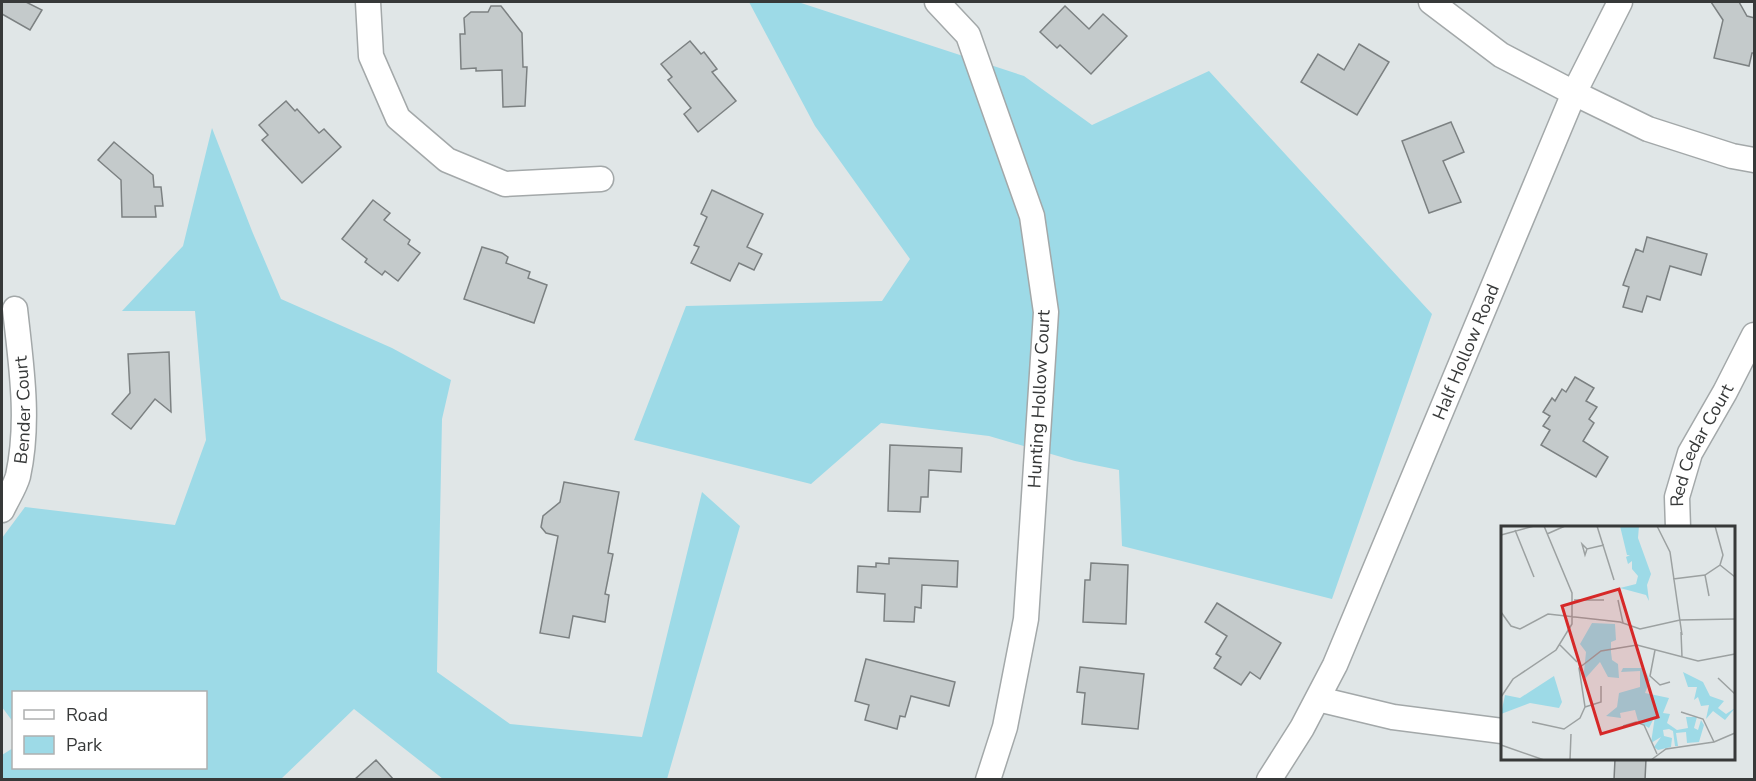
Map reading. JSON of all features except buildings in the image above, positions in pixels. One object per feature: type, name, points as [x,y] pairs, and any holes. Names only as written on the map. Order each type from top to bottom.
[{"type":"street","points":[[368,2],[371,56],[398,118],[447,160],[505,184],[601,179]]},
{"type":"street","name":"Hunting Hollow Court","points":[[937,2],[968,34],[1032,216],[1046,312],[1026,619],[1005,728],[988,780]]},
{"type":"street","points":[[1431,2],[1501,55],[1574,93],[1648,129],[1732,156],[1755,160]]},
{"type":"street","name":"Half Hollow Road","points":[[1269,780],[1302,728],[1340,654],[1574,93],[1620,2]]},
{"type":"street","name":"Bender Court","points":[[2,510],[17,478],[22,442],[24,389],[15,309]]},
{"type":"street","name":"Red Cedar Court","points":[[1678,526],[1677,497],[1690,453],[1755,334]]},
{"type":"street","points":[[1318,699],[1393,717],[1501,731]]},
{"type":"green space","points":[[749,2],[798,2],[1024,76],[1092,125],[1209,71],[1432,314],[1332,599],[1122,546],[1119,470],[1075,461],[989,436],[881,423],[811,484],[634,440],[686,306],[882,301],[910,259],[815,126]]},
{"type":"green space","points":[[212,128],[281,299],[392,348],[451,380],[442,419],[437,672],[510,724],[642,737],[702,492],[740,526],[667,779],[443,779],[354,709],[281,779],[2,779],[2,755],[12,749],[12,769],[207,769],[207,691],[12,691],[12,721],[2,707],[2,538],[25,507],[175,525],[206,440],[195,311],[122,311],[183,246]]}]
